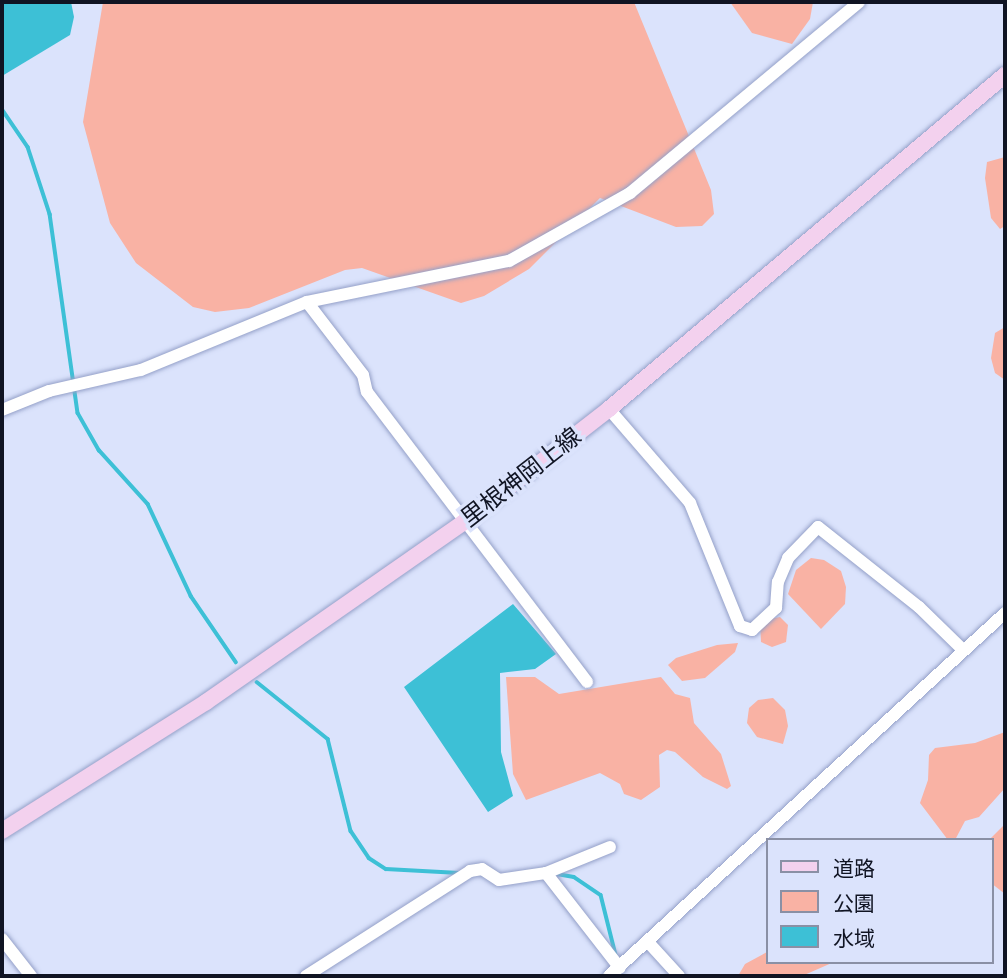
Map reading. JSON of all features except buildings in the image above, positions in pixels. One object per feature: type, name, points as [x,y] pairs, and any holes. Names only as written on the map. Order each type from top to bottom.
[{"type":"main road","name":"里根神岡上線","points":[[2,831],[206,702],[464,522],[609,409],[1005,75]]},
{"type":"street","points":[[2,410],[49,391],[141,370],[307,302],[509,261],[630,193],[859,2]]},
{"type":"street","points":[[307,302],[464,522],[587,682]]},
{"type":"street","points":[[609,409],[690,503],[740,625],[752,630],[776,608],[778,582],[788,558],[818,527],[919,607],[963,650]]},
{"type":"street","points":[[609,976],[1005,613]]},
{"type":"street","points":[[306,976],[470,871],[482,869],[499,880],[547,873],[610,847]]},
{"type":"street","points":[[547,873],[620,968]]},
{"type":"street","points":[[2,939],[31,976]]},
{"type":"street","points":[[648,942],[679,976]]},
{"type":"green space","points":[[103,2],[634,2],[711,190],[714,214],[702,226],[676,227],[600,198],[529,269],[484,296],[461,303],[362,268],[345,270],[249,308],[215,312],[193,307],[136,263],[110,223],[83,122]]},
{"type":"green space","points":[[730,2],[813,2],[810,19],[792,44],[752,33]]},
{"type":"green space","points":[[1005,157],[1005,226],[1000,229],[991,218],[985,178],[987,162]]},
{"type":"green space","points":[[1005,327],[1005,380],[995,373],[991,358],[995,333]]},
{"type":"green space","points":[[811,558],[824,560],[841,571],[846,587],[845,604],[821,629],[788,594],[796,570]]},
{"type":"green space","points":[[780,617],[788,625],[786,642],[772,647],[761,642],[760,621]]},
{"type":"green space","points":[[738,643],[735,652],[705,678],[682,681],[668,665],[676,658],[717,645]]},
{"type":"green space","points":[[506,677],[535,677],[559,694],[661,677],[675,694],[690,698],[694,723],[721,754],[731,786],[727,789],[703,777],[675,752],[667,750],[659,755],[660,787],[641,800],[624,794],[620,784],[600,773],[526,800],[513,774]]},
{"type":"green space","points":[[773,698],[785,710],[788,726],[783,744],[757,737],[747,723],[749,708],[758,700]]},
{"type":"green space","points":[[1005,732],[1005,788],[979,817],[965,821],[956,838],[946,838],[920,803],[928,780],[929,755],[935,748],[975,743]]},
{"type":"green space","points":[[1005,824],[1005,894],[993,885],[991,838]]},
{"type":"green space","points":[[766,953],[766,964],[829,964],[802,976],[738,976],[745,964]]},
{"type":"water","points":[[2,2],[71,2],[74,17],[70,35],[2,76]]},
{"type":"water","points":[[513,604],[556,654],[535,669],[500,673],[501,752],[513,796],[488,812],[404,687]]},
{"type":"waterway","points":[[2,109],[28,147],[50,214],[78,413],[99,450],[148,504],[191,596],[236,662]]},
{"type":"waterway","points":[[257,682],[328,739],[351,831],[369,858],[386,869],[459,873]]},
{"type":"waterway","points":[[557,874],[574,877],[601,895],[616,955]]}]
